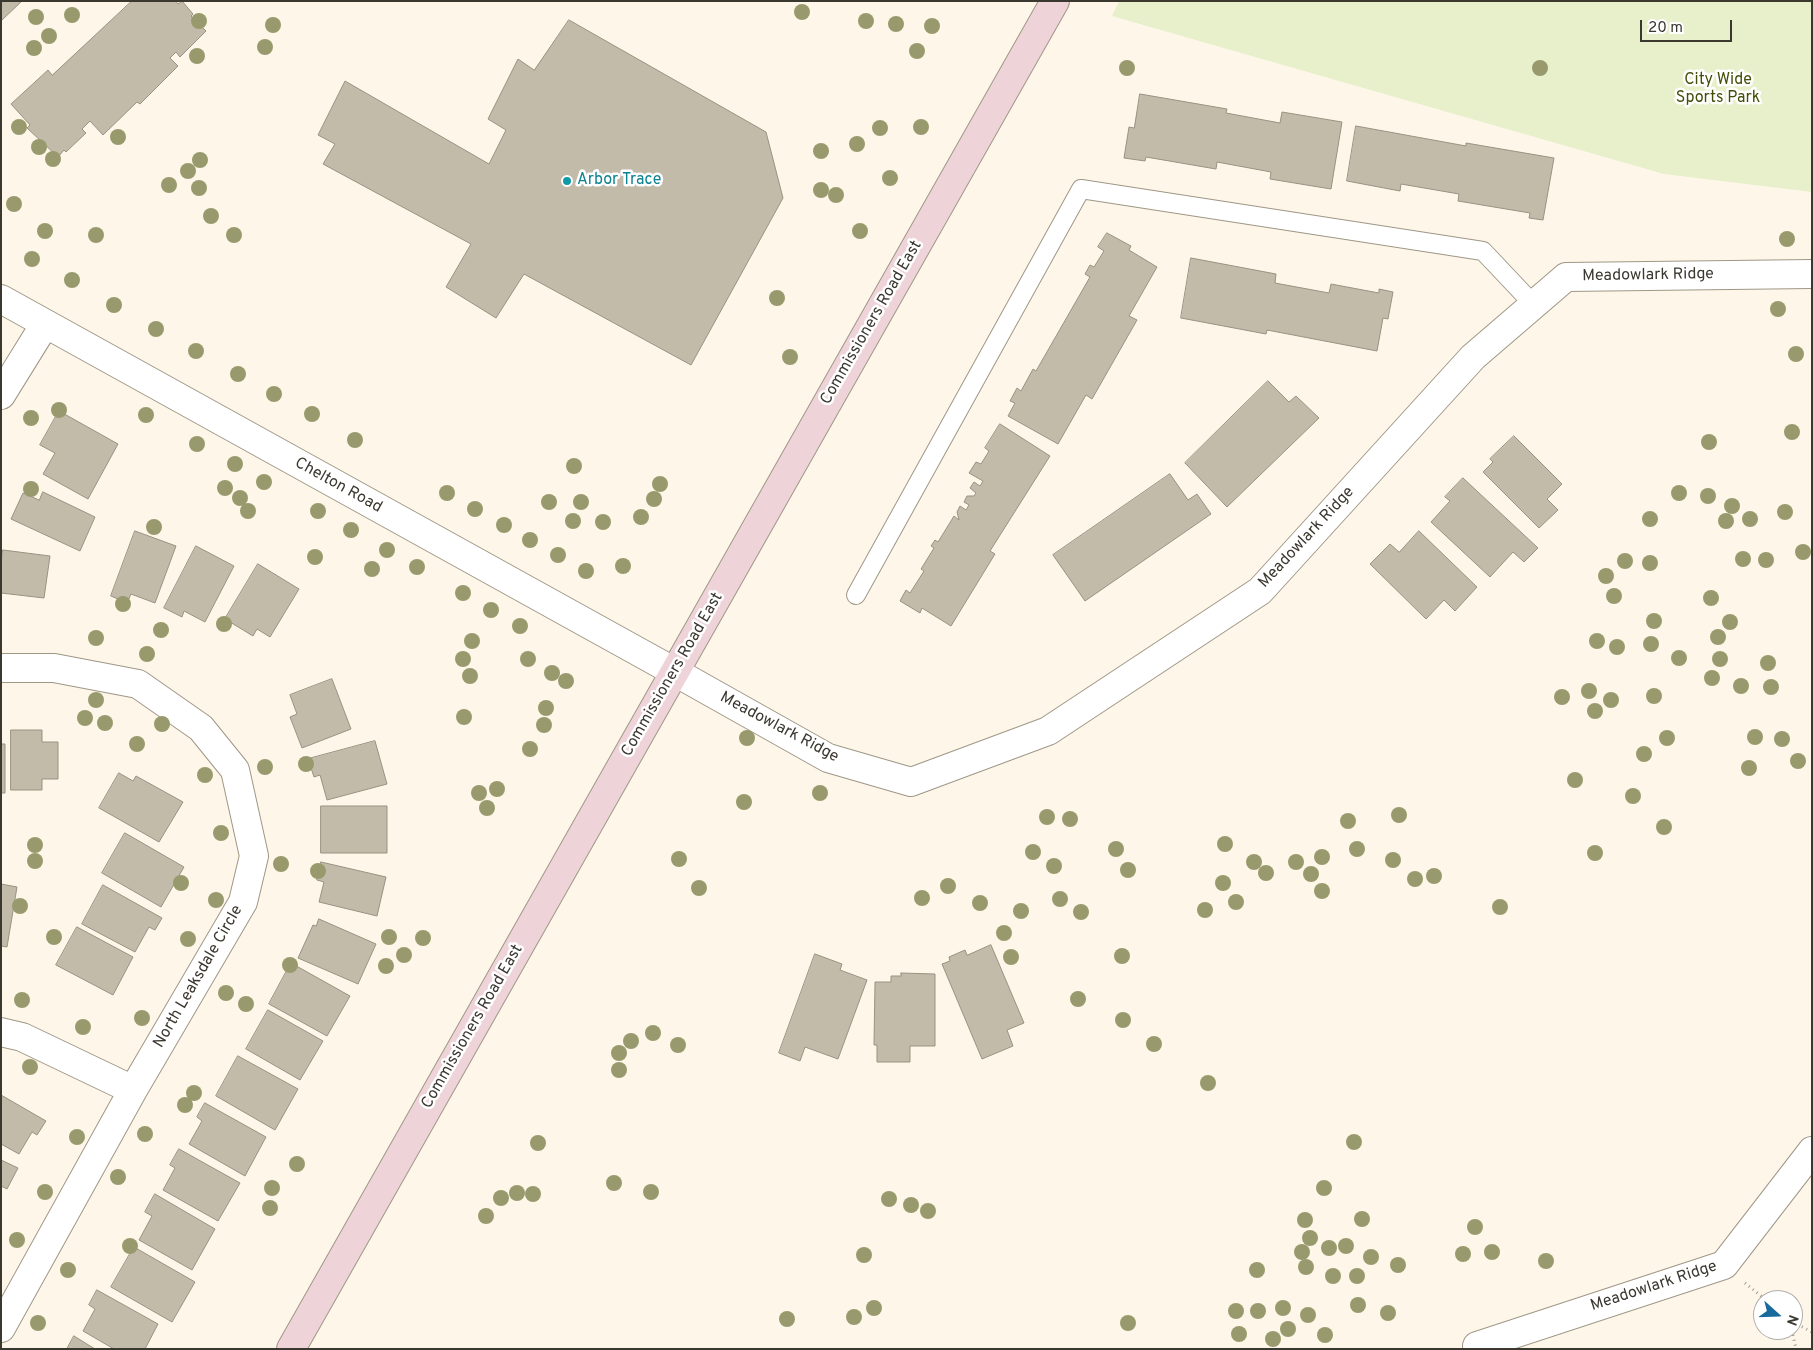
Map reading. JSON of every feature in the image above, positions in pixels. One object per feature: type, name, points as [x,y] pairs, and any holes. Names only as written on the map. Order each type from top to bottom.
[{"type":"main road","name":"Commissioners Road East","points":[[291,1349],[1055,1]]},
{"type":"street","name":"Meadowlark Ridge","points":[[675,672],[828,758],[911,782],[1048,731],[1260,591],[1473,357],[1566,277],[1812,274]]},
{"type":"street","name":"Chelton Road","points":[[1,299],[675,672]]},
{"type":"street","points":[[1,396],[45,324]]},
{"type":"street","name":"North Leaksdale Circle","points":[[1,668],[54,668],[138,684],[201,728],[234,770],[254,856],[243,902],[133,1090],[1,1328]]},
{"type":"street","points":[[1,1032],[22,1037],[133,1090]]},
{"type":"street","name":"Meadowlark Ridge","points":[[1477,1346],[1724,1265],[1812,1150]]},
{"type":"lane","points":[[856,595],[1081,189],[1482,251],[1534,305]]},
{"type":"green space","name":"City Wide Sports Park","points":[[1119,1],[1812,1],[1812,192],[1664,174],[1112,16]]},
{"type":"building","points":[[1,1],[22,1],[1,21]]},
{"type":"building","points":[[132,1],[176,1],[178,4],[182,1],[193,14],[191,16],[206,31],[180,57],[176,52],[170,58],[178,66],[140,104],[137,102],[103,135],[90,121],[82,129],[86,133],[58,157],[27,128],[30,125],[11,104],[48,70],[52,75]]},
{"type":"building","name":"Arbor Trace","points":[[569,20],[766,132],[783,198],[691,365],[524,274],[496,318],[446,287],[471,244],[323,164],[335,144],[318,135],[345,81],[489,164],[506,130],[488,119],[518,59],[534,70]]},
{"type":"building","points":[[1140,94],[1227,109],[1226,113],[1280,123],[1282,112],[1342,122],[1331,189],[1270,179],[1271,172],[1217,162],[1216,169],[1146,157],[1145,161],[1124,158],[1129,127],[1134,128]]},
{"type":"building","points":[[1356,126],[1466,146],[1466,143],[1554,158],[1543,220],[1529,218],[1530,213],[1458,201],[1459,194],[1401,184],[1400,191],[1347,181]]},
{"type":"building","points":[[1107,233],[1131,246],[1129,250],[1157,267],[1129,316],[1137,320],[1092,399],[1086,395],[1058,444],[1008,416],[1015,403],[1010,401],[1017,388],[1021,391],[1033,369],[1036,371],[1090,277],[1085,274],[1090,265],[1094,267],[1104,251],[1098,247]]},
{"type":"building","points":[[1191,258],[1276,274],[1275,283],[1329,293],[1331,284],[1379,293],[1379,289],[1393,292],[1388,319],[1383,318],[1377,351],[1267,330],[1266,334],[1181,318]]},
{"type":"building","points":[[1268,381],[1289,402],[1296,396],[1319,418],[1227,507],[1185,463]]},
{"type":"building","points":[[59,411],[118,444],[88,499],[43,474],[55,453],[40,445]]},
{"type":"building","points":[[1000,424],[1050,456],[990,551],[995,554],[951,626],[922,608],[920,613],[900,601],[906,590],[910,593],[924,571],[921,569],[934,548],[931,546],[935,540],[938,542],[954,516],[959,520],[957,512],[960,506],[966,510],[969,505],[964,502],[967,496],[974,496],[976,493],[970,488],[974,482],[980,486],[983,481],[969,473],[976,462],[981,464],[989,451],[985,448]]},
{"type":"building","points":[[1514,436],[1562,484],[1547,499],[1558,510],[1539,528],[1483,472],[1493,462],[1490,459]]},
{"type":"building","points":[[1170,474],[1188,500],[1197,494],[1211,514],[1085,601],[1053,555]]},
{"type":"building","points":[[1463,478],[1538,548],[1524,562],[1513,552],[1490,577],[1431,522],[1450,501],[1445,497]]},
{"type":"building","points":[[43,492],[95,517],[80,551],[11,519],[23,493],[39,500]]},
{"type":"building","points":[[135,531],[176,546],[155,603],[131,594],[127,603],[111,596]]},
{"type":"building","points":[[1419,531],[1477,587],[1455,611],[1444,600],[1426,619],[1370,564],[1390,544],[1399,552]]},
{"type":"building","points":[[196,546],[234,566],[205,622],[184,611],[182,617],[164,608]]},
{"type":"building","points":[[3,550],[50,556],[44,598],[1,593]]},
{"type":"building","points":[[258,564],[299,589],[270,637],[257,629],[253,636],[225,619]]},
{"type":"building","points":[[332,679],[351,729],[302,748],[290,717],[297,714],[290,695]]},
{"type":"building","points":[[11,730],[42,730],[42,742],[58,742],[58,779],[42,779],[42,790],[11,790]]},
{"type":"building","points":[[375,741],[387,784],[327,800],[320,775],[314,777],[308,759]]},
{"type":"building","points":[[1,744],[5,744],[5,793],[1,793]]},
{"type":"building","points":[[119,773],[133,781],[136,776],[183,802],[159,842],[99,808]]},
{"type":"building","points":[[321,806],[387,806],[387,853],[321,853]]},
{"type":"building","points":[[125,833],[184,867],[161,907],[102,873]]},
{"type":"building","points":[[321,862],[386,877],[377,916],[319,902],[324,882],[317,880]]},
{"type":"building","points":[[1,884],[17,887],[7,947],[1,946]]},
{"type":"building","points":[[103,885],[162,918],[155,930],[149,927],[135,952],[82,924]]},
{"type":"building","points":[[319,919],[376,944],[358,984],[298,958],[313,925],[316,926]]},
{"type":"building","points":[[77,927],[133,957],[113,995],[56,965]]},
{"type":"building","points":[[991,945],[1024,1023],[1007,1030],[1013,1046],[982,1059],[942,964],[950,961],[949,957],[965,950],[967,955]]},
{"type":"building","points":[[815,954],[842,964],[840,970],[867,980],[838,1059],[805,1047],[800,1061],[779,1053]]},
{"type":"building","points":[[291,963],[350,996],[327,1036],[269,1004]]},
{"type":"building","points":[[901,973],[935,974],[935,1046],[910,1046],[910,1062],[877,1062],[877,1045],[874,1045],[875,982],[891,982],[891,976],[901,976]]},
{"type":"building","points":[[268,1010],[323,1041],[300,1080],[246,1049]]},
{"type":"building","points":[[238,1056],[298,1089],[275,1130],[216,1096]]},
{"type":"building","points":[[1,1095],[46,1121],[37,1135],[32,1132],[19,1154],[1,1144]]},
{"type":"building","points":[[205,1103],[266,1137],[245,1176],[189,1144],[202,1121],[197,1117]]},
{"type":"building","points":[[179,1149],[240,1183],[218,1221],[163,1190],[175,1168],[170,1165]]},
{"type":"building","points":[[1,1160],[18,1168],[7,1189],[1,1186]]},
{"type":"building","points":[[155,1194],[215,1229],[192,1270],[139,1240],[152,1216],[145,1212]]},
{"type":"building","points":[[134,1247],[195,1282],[172,1322],[111,1287]]},
{"type":"building","points":[[97,1290],[158,1324],[145,1349],[114,1349],[83,1331],[95,1309],[89,1305]]},
{"type":"building","points":[[74,1336],[95,1349],[67,1349]]},
{"type":"place","name":"Arbor Trace","points":[[567,181]]}]
